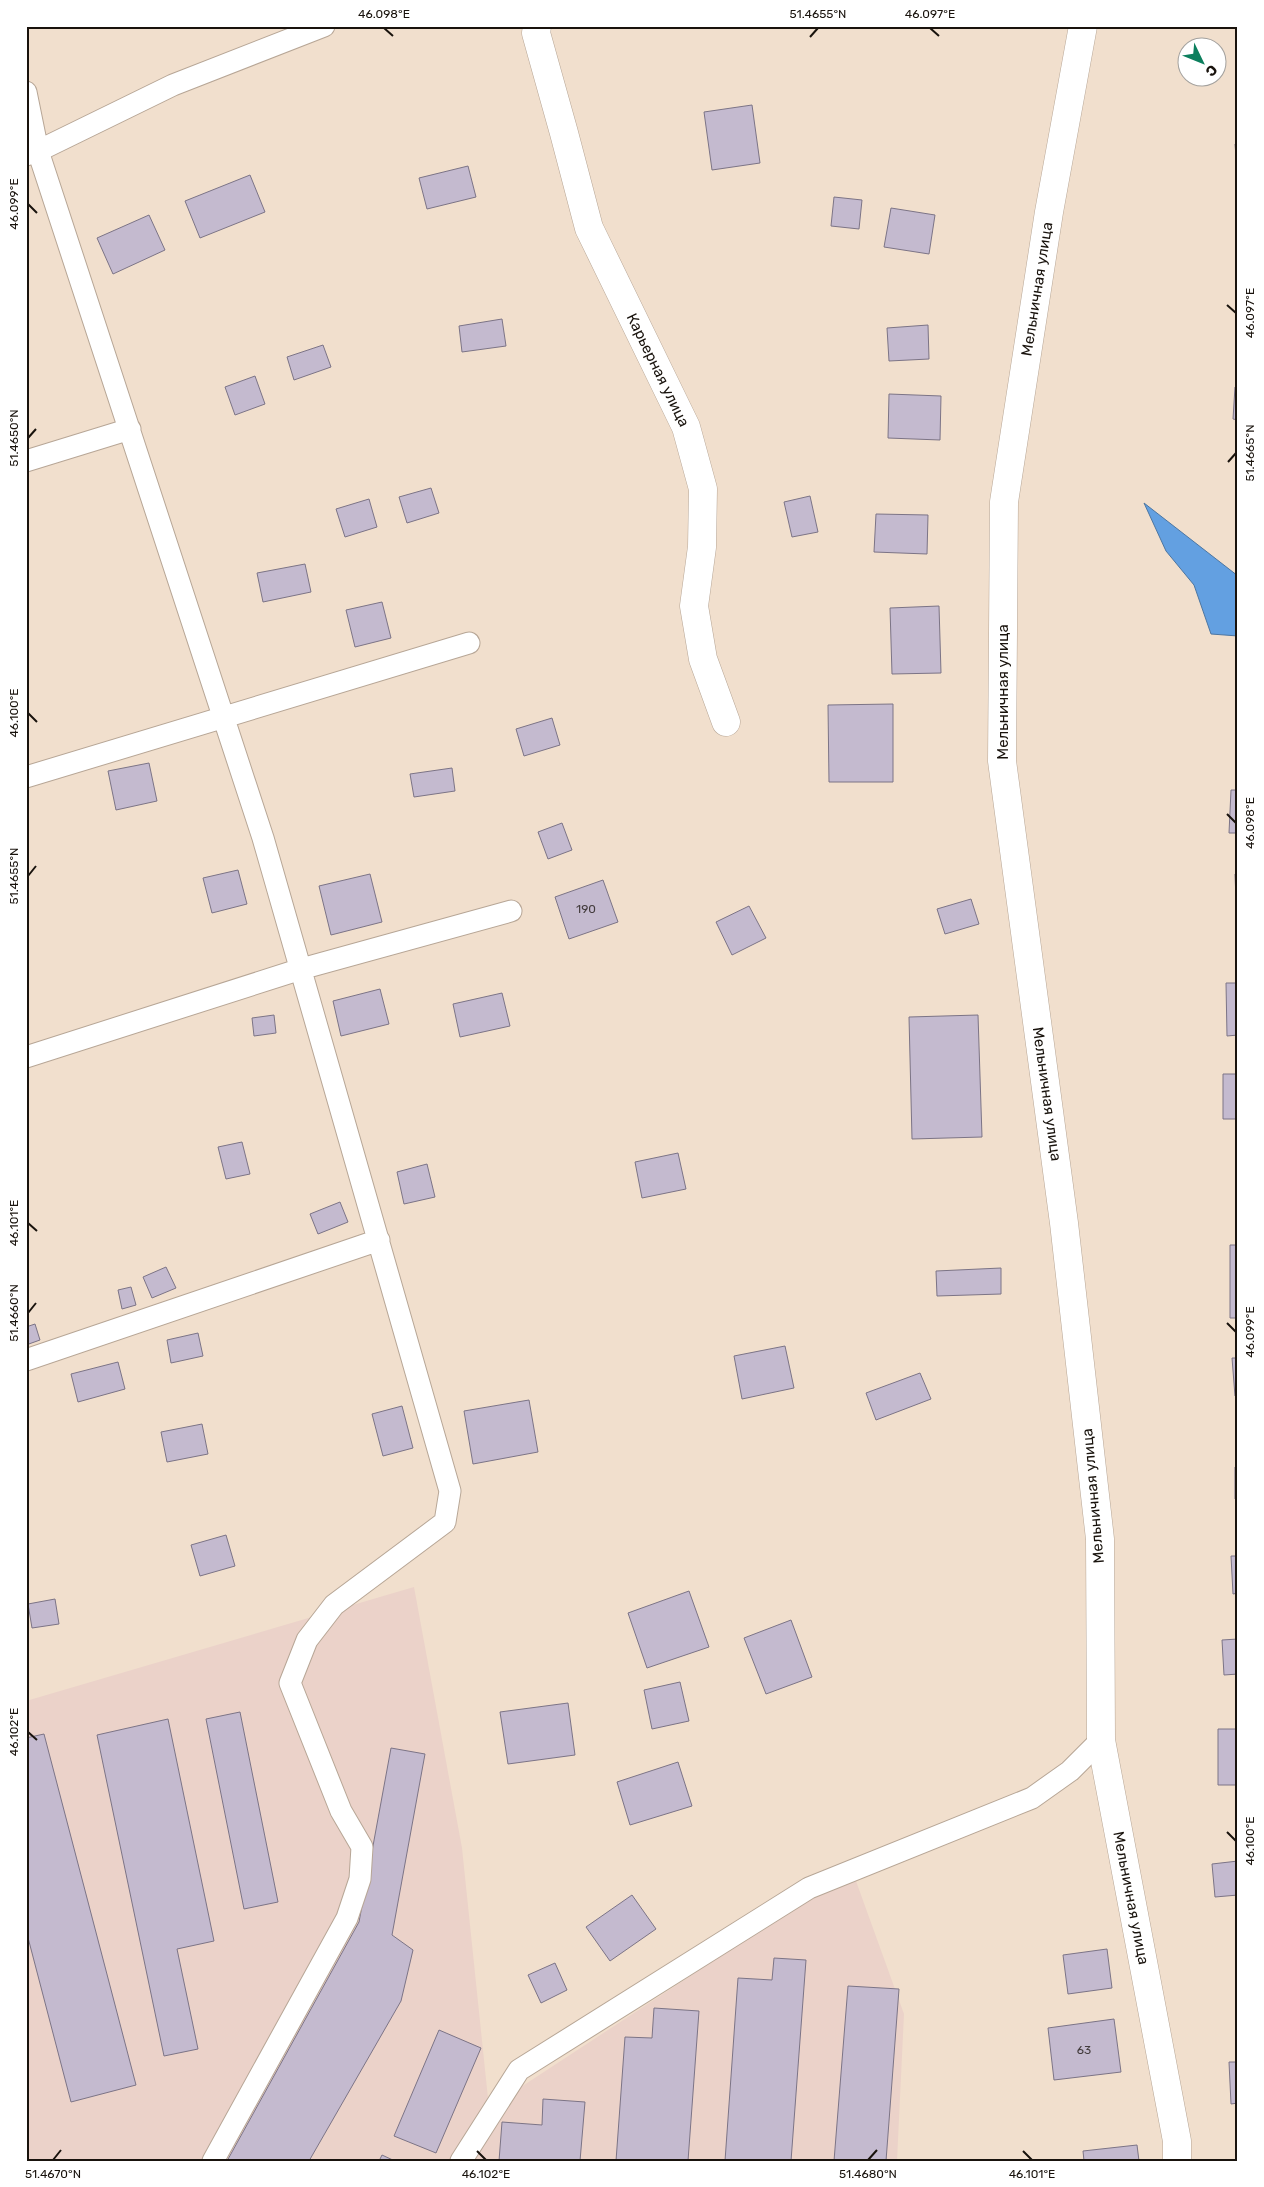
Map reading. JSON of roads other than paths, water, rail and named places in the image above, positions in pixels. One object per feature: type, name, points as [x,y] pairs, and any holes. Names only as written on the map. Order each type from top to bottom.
[{"type":"street","name":"Карьерная улица","points":[[537,26],[536,34],[589,228],[686,427],[703,489],[702,547],[694,606],[704,658],[726,722]]},
{"type":"street","name":"Мельничная улица","points":[[1083,26],[1049,212],[1004,502],[1002,761],[1064,1223],[1100,1539],[1101,1740],[1175,2131],[1177,2161]]},
{"type":"lane","points":[[32,153],[173,85],[324,26]]},
{"type":"lane","points":[[26,92],[32,153],[130,429],[263,838],[450,1490],[446,1522],[334,1605],[308,1640],[290,1683],[341,1811],[362,1847],[360,1879],[347,1918],[213,2161]]},
{"type":"lane","points":[[26,461],[130,429]]},
{"type":"lane","points":[[26,777],[469,643]]},
{"type":"lane","points":[[26,1056],[300,969],[511,911]]},
{"type":"lane","points":[[26,1360],[378,1240]]},
{"type":"lane","points":[[461,2161],[519,2070],[809,1888],[1032,1798],[1070,1771],[1101,1740]]},
{"type":"water","points":[[1144,503],[1238,576],[1238,636],[1211,634],[1194,585],[1166,551]]}]
